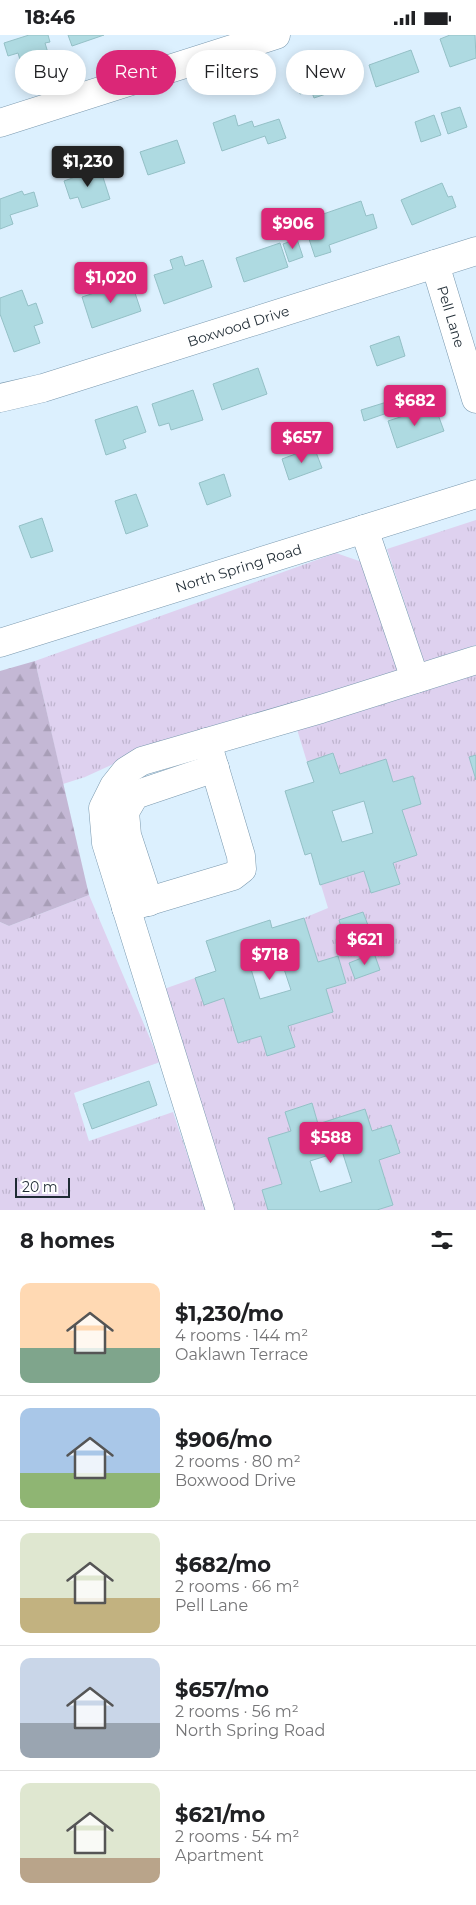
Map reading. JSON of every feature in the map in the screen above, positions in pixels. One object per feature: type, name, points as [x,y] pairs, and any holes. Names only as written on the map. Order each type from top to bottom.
[{"type":"street","points":[[0,123],[276,35]]},
{"type":"street","name":"Boxwood Drive","points":[[0,398],[43,388],[476,251]]},
{"type":"street","name":"Pell Lane","points":[[435,264],[476,399]]},
{"type":"street","name":"North Spring Road","points":[[0,643],[476,494]]},
{"type":"street","points":[[364,529],[415,679]]},
{"type":"street","points":[[137,905],[106,843],[103,808],[114,786],[126,771],[142,761],[476,660]]},
{"type":"street","points":[[137,905],[233,876],[242,869],[242,856],[207,742]]},
{"type":"street","points":[[215,768],[135,795],[125,812],[137,905],[220,1210]]},
{"type":"green space","points":[[476,520],[476,645],[424,662],[387,549]]},
{"type":"green space","points":[[336,553],[362,562],[398,671],[120,761],[85,777],[63,784],[35,661]]},
{"type":"green space","points":[[35,661],[89,895],[9,926],[0,922],[0,671]]},
{"type":"green space","points":[[476,670],[476,755],[469,758],[476,780],[476,1210],[378,1210],[393,1205],[379,1160],[400,1153],[391,1125],[372,1131],[365,1109],[318,1124],[312,1103],[285,1112],[291,1131],[268,1138],[282,1184],[262,1190],[268,1210],[233,1210],[164,989],[195,978],[204,1004],[224,998],[238,1043],[261,1036],[267,1056],[295,1047],[288,1026],[333,1012],[326,989],[346,983],[338,956],[318,962],[304,918],[328,908],[321,885],[364,871],[371,893],[400,884],[393,863],[417,855],[402,810],[421,803],[413,776],[393,782],[386,760],[340,774],[333,753],[307,762],[296,726]]},
{"type":"green space","points":[[89,895],[160,1062],[74,1093],[89,1141],[173,1112],[206,1210],[0,1210],[0,922],[9,926]]},
{"type":"building","points":[[29,35],[48,35],[50,42],[45,43],[47,50],[15,50],[15,54],[8,56],[4,43]]},
{"type":"building","points":[[68,35],[104,35],[72,46]]},
{"type":"building","points":[[450,35],[475,35],[476,58],[450,67],[440,39]]},
{"type":"building","points":[[411,50],[419,72],[376,87],[369,65]]},
{"type":"building","points":[[460,107],[467,127],[448,134],[441,113]]},
{"type":"building","points":[[235,115],[238,126],[252,121],[254,127],[279,119],[286,138],[268,144],[265,136],[222,151],[213,123]]},
{"type":"building","points":[[434,115],[441,135],[421,142],[415,122]]},
{"type":"building","points":[[177,140],[185,163],[148,175],[140,152]]},
{"type":"building","points":[[100,168],[110,199],[82,208],[78,197],[70,199],[64,181]]},
{"type":"building","points":[[442,183],[448,197],[452,196],[456,207],[412,225],[401,200]]},
{"type":"building","points":[[22,191],[24,195],[34,192],[38,206],[10,215],[13,224],[0,229],[0,199]]},
{"type":"building","points":[[361,201],[366,216],[373,214],[377,228],[329,245],[331,252],[315,257],[303,221]]},
{"type":"building","points":[[297,239],[303,257],[289,262],[283,244]]},
{"type":"building","points":[[280,243],[288,267],[244,282],[236,258]]},
{"type":"building","points":[[182,256],[185,266],[203,260],[212,287],[164,304],[154,275],[173,269],[170,260]]},
{"type":"building","points":[[131,281],[141,311],[92,328],[82,297]]},
{"type":"building","points":[[22,290],[28,306],[36,303],[43,323],[34,326],[40,343],[14,352],[0,314],[0,298]]},
{"type":"building","points":[[399,336],[405,356],[377,366],[370,346]]},
{"type":"building","points":[[258,368],[267,394],[222,410],[213,384]]},
{"type":"building","points":[[193,390],[203,420],[171,430],[169,423],[159,426],[152,404]]},
{"type":"building","points":[[390,401],[393,411],[364,421],[361,410]]},
{"type":"building","points":[[137,406],[146,432],[123,440],[126,448],[106,455],[95,420]]},
{"type":"building","points":[[428,408],[429,412],[436,409],[444,431],[397,448],[388,421]]},
{"type":"building","points":[[314,447],[322,468],[289,480],[282,459]]},
{"type":"building","points":[[224,474],[231,496],[207,505],[199,483]]},
{"type":"building","points":[[136,494],[148,526],[126,534],[115,501]]},
{"type":"building","points":[[42,518],[53,551],[31,558],[19,526]]},
{"type":"building","points":[[333,753],[340,774],[386,759],[393,782],[413,776],[421,804],[402,810],[417,855],[393,863],[400,884],[371,893],[364,871],[320,885],[311,853],[305,855],[285,791],[314,782],[307,762]],"holes":[[[364,801],[373,833],[342,842],[332,811]]]},
{"type":"building","points":[[476,755],[476,780],[469,757]]},
{"type":"building","points":[[363,912],[369,928],[344,937],[339,920]]},
{"type":"building","points":[[304,918],[318,962],[338,956],[346,983],[326,989],[333,1012],[288,1026],[295,1047],[267,1056],[261,1036],[238,1043],[224,998],[204,1005],[195,978],[216,971],[206,941],[270,920],[272,928]],"holes":[[[281,960],[291,990],[260,999],[251,969]]]},
{"type":"building","points":[[374,953],[380,970],[355,979],[349,963]]},
{"type":"building","points":[[149,1081],[157,1105],[92,1129],[83,1104]]},
{"type":"building","points":[[312,1103],[318,1124],[365,1109],[372,1131],[391,1125],[400,1153],[379,1160],[393,1205],[377,1210],[268,1210],[262,1190],[282,1184],[268,1138],[291,1131],[285,1112]],"holes":[[[342,1151],[352,1182],[320,1192],[310,1161]]]}]
